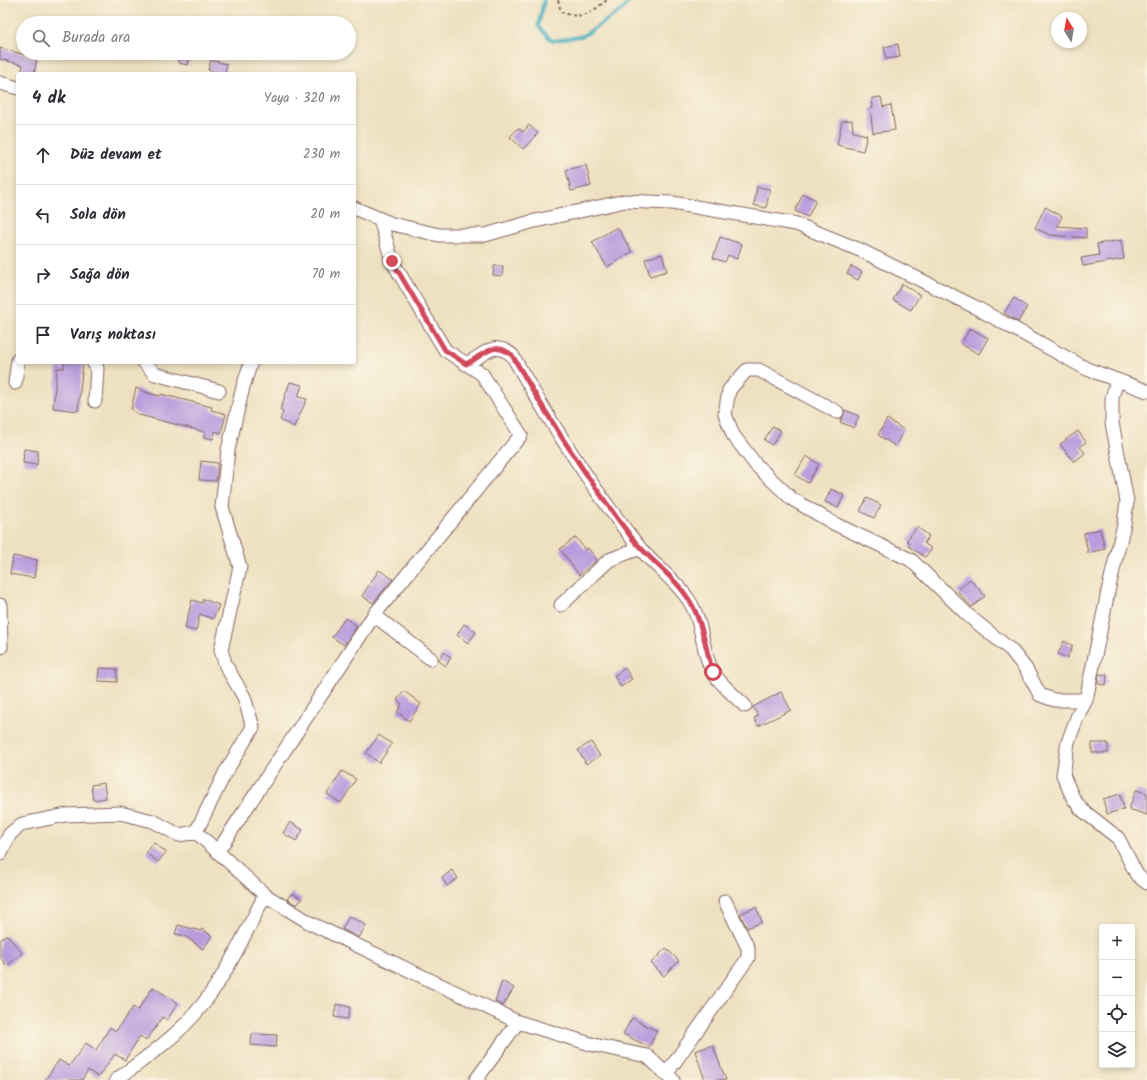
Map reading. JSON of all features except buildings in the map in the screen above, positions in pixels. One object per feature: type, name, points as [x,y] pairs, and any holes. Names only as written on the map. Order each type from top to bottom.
[{"type":"street","points":[[0,83],[16,87]]},
{"type":"street","points":[[356,209],[392,224],[439,235],[486,235],[531,222],[625,201],[672,203],[796,224],[860,250],[975,307],[1088,369],[1147,391]]},
{"type":"street","points":[[218,851],[374,615],[522,435],[482,374],[445,350],[392,261],[380,219]]},
{"type":"street","points":[[466,364],[494,348],[503,348],[512,355],[553,423],[608,506],[640,548],[679,585],[691,604],[699,623],[713,672],[745,706]]},
{"type":"street","points":[[15,383],[17,364]]},
{"type":"street","points":[[94,364],[97,368],[95,401]]},
{"type":"street","points":[[146,364],[155,374],[219,391]]},
{"type":"street","points":[[196,832],[225,773],[253,727],[244,697],[226,666],[221,650],[240,567],[222,507],[228,450],[243,387],[251,364]]},
{"type":"street","points":[[837,412],[759,370],[747,370],[729,390],[725,414],[733,435],[756,466],[792,499],[835,524],[911,560],[970,617],[1011,650],[1026,669],[1040,695],[1054,700],[1086,700]]},
{"type":"street","points":[[1117,380],[1112,398],[1112,423],[1127,501],[1124,524],[1108,587],[1086,700],[1078,715],[1068,742],[1063,775],[1073,798],[1081,809],[1118,838],[1138,875],[1147,882]]},
{"type":"street","points":[[561,605],[609,560],[640,548]]},
{"type":"street","points":[[0,605],[2,647]]},
{"type":"street","points":[[374,615],[431,659]]},
{"type":"street","points":[[0,854],[5,833],[22,824],[66,815],[120,813],[153,821],[179,835],[196,832]]},
{"type":"street","points":[[196,832],[265,895],[312,924],[518,1022],[594,1045],[647,1056],[670,1076],[748,958],[748,948],[725,901]]},
{"type":"street","points":[[116,1080],[161,1047],[200,1008],[227,969],[265,895]]},
{"type":"street","points":[[476,1080],[518,1022]]},
{"type":"path","points":[[558,0],[561,12],[575,17],[586,14],[607,0]]},
{"type":"waterway","points":[[544,0],[538,26],[552,41],[583,36],[622,10],[630,0]]},
{"type":"route","points":[[392,261],[445,350],[466,364],[481,357],[494,348],[503,348],[512,355],[553,423],[608,506],[640,548],[679,585],[691,604],[699,623],[704,647],[713,672]]}]
